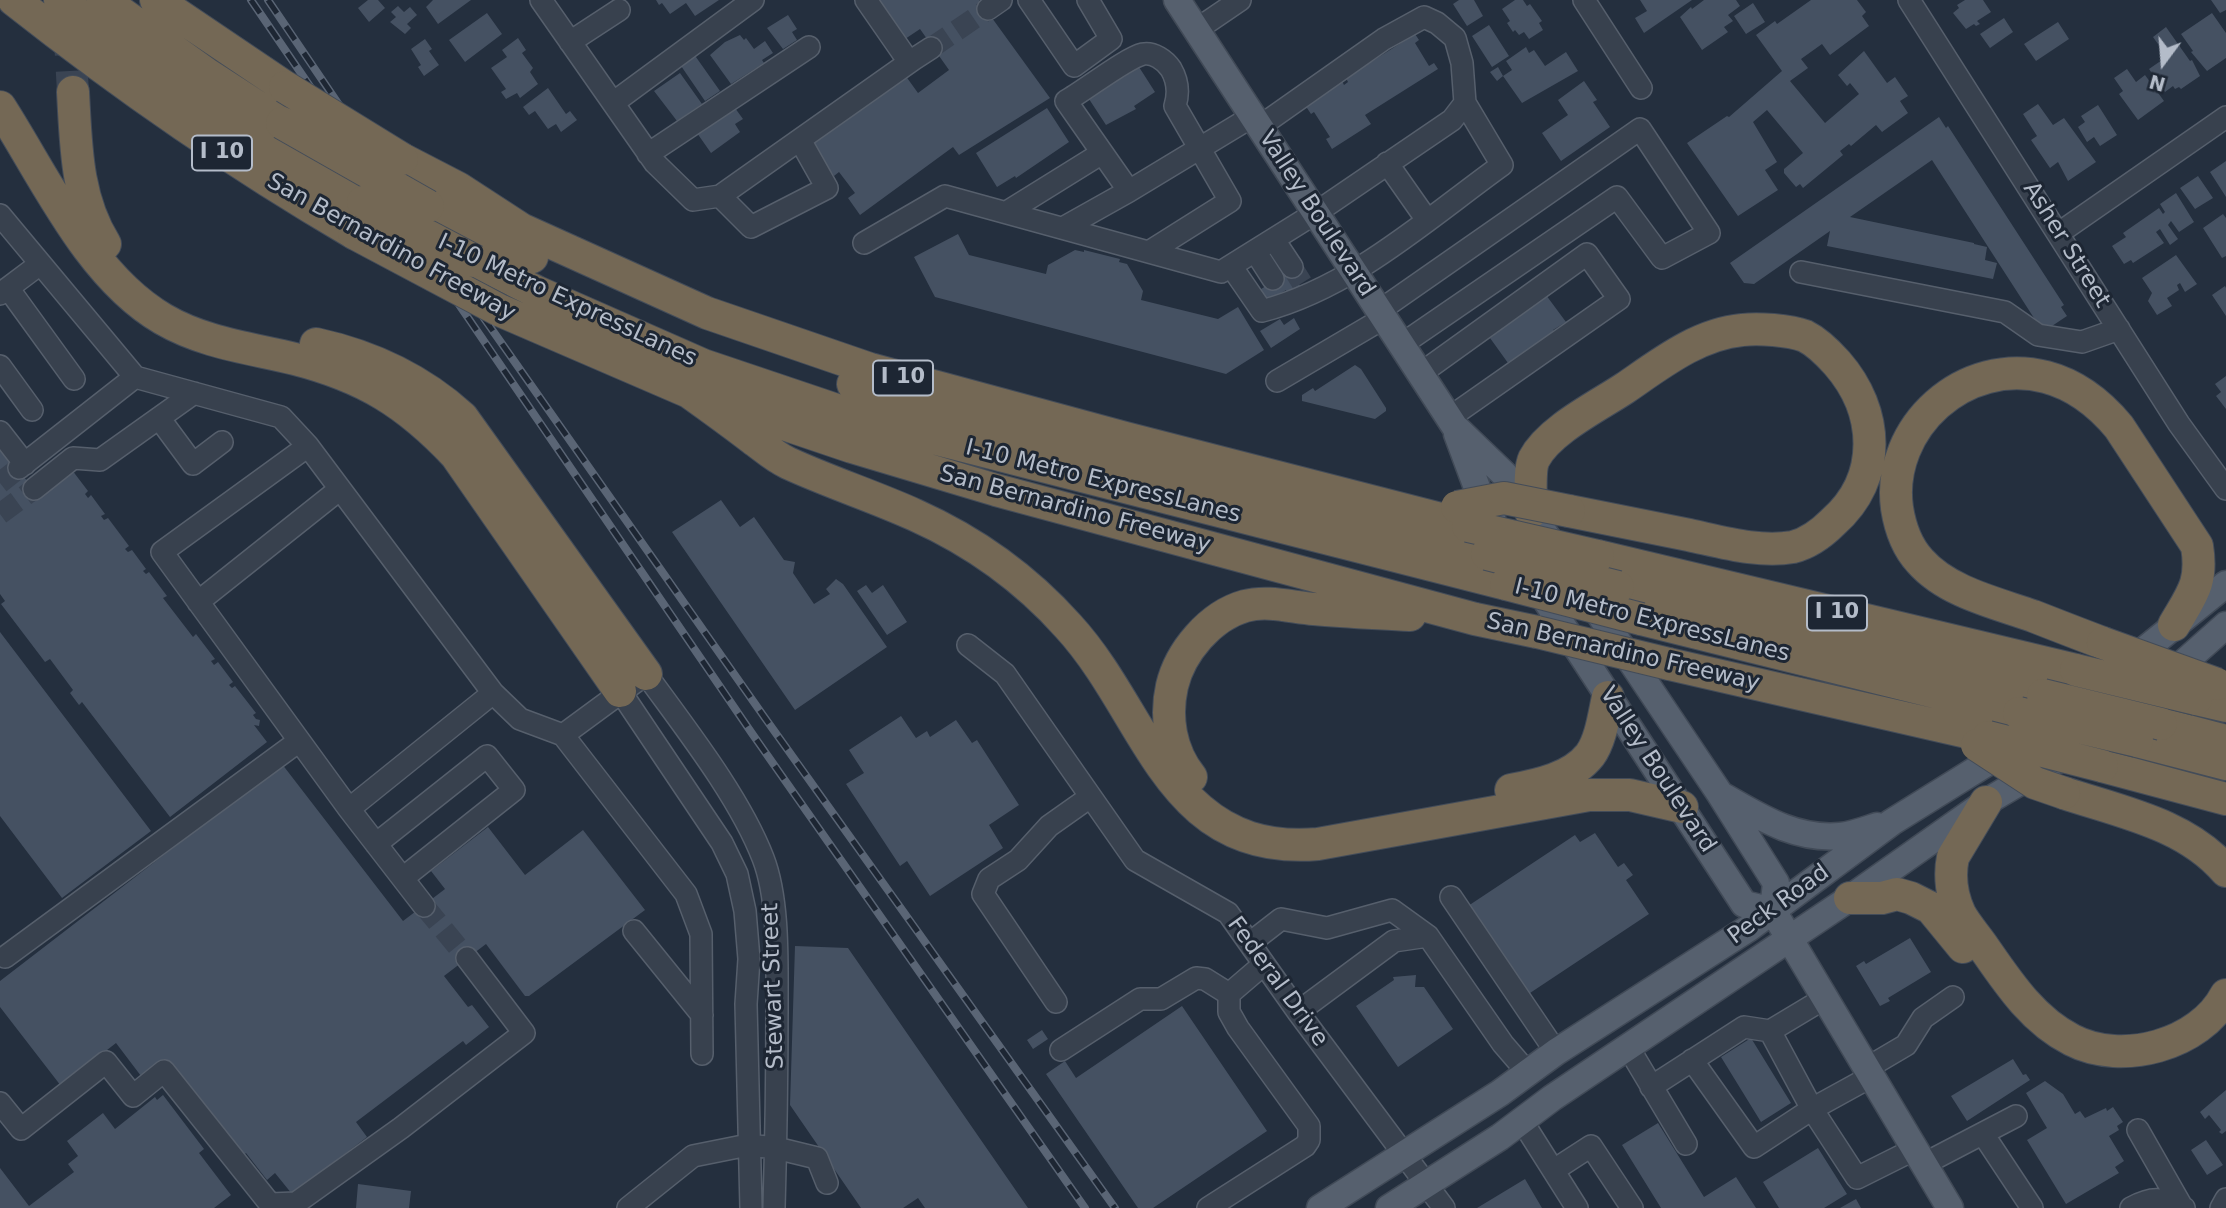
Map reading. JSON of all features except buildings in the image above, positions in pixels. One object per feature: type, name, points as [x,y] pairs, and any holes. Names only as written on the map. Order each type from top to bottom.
[{"type":"highway","name":"San Bernardino Freeway","points":[[14,0],[96,65],[288,195],[499,310],[689,392],[852,447],[996,490],[1475,619],[2102,766],[2226,799]]},
{"type":"highway","name":"I-10 Metro ExpressLanes","points":[[60,0],[199,101],[363,202],[537,292],[703,365],[878,424],[1641,619],[2031,704],[2149,733],[2226,741]]},
{"type":"highway","name":"I-10 Metro ExpressLanes","points":[[103,0],[198,68],[282,123],[428,206],[585,283],[720,339],[956,420],[1618,587],[2031,704]]},
{"type":"highway","name":"I 10","points":[[156,0],[285,87],[402,159],[458,188],[521,229],[707,313],[870,369],[1125,438],[1453,516],[1598,556],[2076,670],[2216,695]]},
{"type":"highway","points":[[73,92],[76,157],[81,189],[94,226],[122,265],[146,288],[197,317],[360,357],[390,368],[439,396],[462,417],[483,444],[646,674]]},
{"type":"highway","points":[[0,107],[68,219],[124,289],[145,307],[188,331],[223,343],[295,359],[356,379],[381,391],[428,426],[456,455],[620,691]]},
{"type":"highway","points":[[1453,516],[1504,498],[1569,511],[1736,545],[1768,549],[1795,547],[1818,536],[1849,509],[1864,480],[1870,453],[1869,426],[1859,395],[1846,374],[1825,350],[1804,336],[1766,329],[1741,330],[1685,349],[1552,437],[1533,461],[1531,512]]},
{"type":"highway","points":[[2174,625],[2197,585],[2200,564],[2197,545],[2106,412],[2069,386],[2045,377],[2003,374],[1976,381],[1952,392],[1920,420],[1902,453],[1895,496],[1906,540],[1920,561],[1961,590],[2102,643],[2216,695]]},
{"type":"highway","points":[[689,392],[785,462],[917,516],[981,551],[1012,573],[1040,597],[1085,646],[1186,799],[1230,831],[1270,844],[1291,846],[1318,844],[1589,795],[1630,795],[1682,807]]},
{"type":"highway","points":[[1475,619],[1264,603],[1244,606],[1210,625],[1187,650],[1175,674],[1169,701],[1169,728],[1184,769],[1201,789],[1224,808],[1273,825],[1300,825],[1402,809],[1516,789],[1572,772],[1590,754],[1599,734],[1608,697]]},
{"type":"highway","name":"I-10 Metro ExpressLanes","points":[[2149,733],[2226,764]]},
{"type":"highway","points":[[1978,738],[2035,783],[2178,831],[2212,854],[2226,871]]},
{"type":"highway","points":[[1986,803],[1953,858],[1950,868],[1952,891],[1960,914],[2038,1017],[2075,1042],[2116,1051],[2144,1049],[2177,1040],[2205,1021],[2226,995]]},
{"type":"highway","points":[[1850,898],[1882,898],[1897,894],[1931,908],[2034,1037],[2052,1051],[2091,1067],[2132,1070],[2168,1063],[2199,1051],[2226,1028]]},
{"type":"main road","name":"Valley Boulevard","points":[[1177,0],[1452,423],[1482,501],[1608,697],[1744,904],[1773,911],[1776,883],[1720,794],[1505,475],[1452,423]]},
{"type":"main road","name":"Peck Road","points":[[1320,1208],[1492,1099],[1556,1052],[1773,911],[1892,822],[2065,714],[2226,584]]},
{"type":"main road","name":"Peck Road","points":[[1389,1208],[1522,1121],[1986,803],[2110,728],[2226,625]]},
{"type":"main road","points":[[1720,794],[1775,825],[1816,836],[1842,836],[1892,822]]},
{"type":"main road","points":[[1773,911],[1950,1208]]},
{"type":"street","points":[[541,0],[651,158],[693,200],[720,196],[930,48]]},
{"type":"street","points":[[613,103],[753,0]]},
{"type":"street","points":[[866,0],[909,62]]},
{"type":"street","points":[[1029,0],[1074,66],[1111,39],[1088,0]]},
{"type":"street","points":[[1196,30],[1240,0]]},
{"type":"street","points":[[1584,0],[1642,88]]},
{"type":"street","name":"Asher Street","points":[[1909,0],[2179,424],[2226,489]]},
{"type":"street","points":[[570,42],[619,10]]},
{"type":"street","points":[[1063,228],[1200,148],[1256,122],[1424,16],[1455,38],[1462,63],[1465,103],[1502,165],[1354,273],[1302,281],[1282,292],[1262,311],[1231,266]]},
{"type":"street","points":[[651,158],[809,47]]},
{"type":"street","points":[[1129,191],[1066,101],[1130,60],[1144,54],[1155,55],[1165,61],[1172,70],[1177,83],[1175,106],[1230,201],[1149,252]]},
{"type":"street","points":[[864,243],[945,196],[1221,272],[1314,214],[1452,120],[1465,103]]},
{"type":"street","points":[[2059,233],[2226,117]]},
{"type":"street","points":[[1277,381],[1381,315],[1640,130],[1709,233],[1662,258],[1617,197],[1401,345]]},
{"type":"street","points":[[720,196],[751,227],[827,188],[800,140]]},
{"type":"street","points":[[1007,212],[1102,153]]},
{"type":"street","points":[[1387,163],[1427,220]]},
{"type":"street","points":[[0,215],[135,377],[281,417],[308,446],[493,693],[520,719],[563,735],[686,894],[701,934],[702,1054]]},
{"type":"street","points":[[1274,240],[1302,281]]},
{"type":"street","points":[[1255,251],[1282,292]]},
{"type":"street","points":[[1420,374],[1587,254],[1619,299],[1452,423]]},
{"type":"street","points":[[40,264],[4,291],[74,379]]},
{"type":"street","points":[[1801,272],[2004,312],[2038,335],[2082,342],[2119,329]]},
{"type":"street","points":[[0,366],[32,410]]},
{"type":"street","points":[[0,432],[22,466],[135,377]]},
{"type":"street","points":[[34,489],[73,458],[100,460],[194,393]]},
{"type":"street","points":[[159,418],[193,464],[222,442]]},
{"type":"street","points":[[308,446],[162,552],[349,809],[424,906]]},
{"type":"street","points":[[198,602],[340,489]]},
{"type":"street","name":"Federal Drive","points":[[968,645],[1005,674],[1135,860],[1228,913],[1444,1208]]},
{"type":"street","points":[[563,735],[646,674]]},
{"type":"street","name":"Stewart Street","points":[[646,674],[717,775],[750,829],[764,860],[773,908],[777,967],[774,1208]]},
{"type":"street","name":"Stewart Street","points":[[620,691],[722,843],[737,874],[745,911],[749,959],[746,1004],[751,1208]]},
{"type":"street","points":[[349,809],[493,693]]},
{"type":"street","points":[[2,956],[299,741]]},
{"type":"street","points":[[376,844],[487,756],[514,790],[403,878]]},
{"type":"street","points":[[1056,1002],[983,894],[989,879],[1018,860],[1049,826],[1090,797]]},
{"type":"street","points":[[1451,897],[1556,1052]]},
{"type":"street","points":[[1250,943],[1281,919],[1327,928],[1392,910],[1428,936],[1503,1044],[1528,1073]]},
{"type":"street","points":[[634,931],[702,1015]]},
{"type":"street","points":[[1298,1012],[1394,941],[1428,936]]},
{"type":"street","points":[[0,1103],[21,1129],[106,1062],[133,1096],[164,1071],[270,1204],[296,1203],[401,1128],[524,1034],[467,958]]},
{"type":"street","points":[[1208,1208],[1304,1146],[1309,1140],[1309,1126],[1229,1012],[1229,994],[1264,964]]},
{"type":"street","points":[[1061,1050],[1140,999],[1161,999],[1196,978],[1205,979],[1229,994]]},
{"type":"street","points":[[1692,1060],[1754,1147],[1906,1045],[1923,1018],[1953,997]]},
{"type":"street","points":[[1651,1087],[1744,1027],[1770,1031],[1825,998]]},
{"type":"street","points":[[1770,1031],[1812,1109],[1857,1178],[1983,1135],[2016,1116]]},
{"type":"street","points":[[1628,1047],[1686,1144]]},
{"type":"street","points":[[1522,1121],[1577,1208]]},
{"type":"street","points":[[2138,1130],[2183,1207]]},
{"type":"street","points":[[1983,1135],[2032,1208]]},
{"type":"street","points":[[628,1208],[693,1156],[748,1145],[817,1157],[827,1182]]},
{"type":"street","points":[[1554,1170],[1591,1146],[1632,1208]]},
{"type":"street","points":[[2131,1208],[2147,1199],[2162,1200],[2183,1207]]},
{"type":"street","points":[[2221,1208],[2226,1199]]},
{"type":"tunnel","points":[[931,48],[988,9]]},
{"type":"tunnel","points":[[69,23],[73,92]]},
{"type":"tunnel","points":[[1292,267],[1302,283]]},
{"type":"tunnel","points":[[0,483],[19,468]]},
{"type":"tunnel","points":[[0,514],[34,489]]},
{"type":"tunnel","points":[[424,906],[467,958]]},
{"type":"railway","points":[[251,0],[751,732],[1085,1208]]},
{"type":"railway","points":[[268,0],[474,304],[1115,1208]]}]
